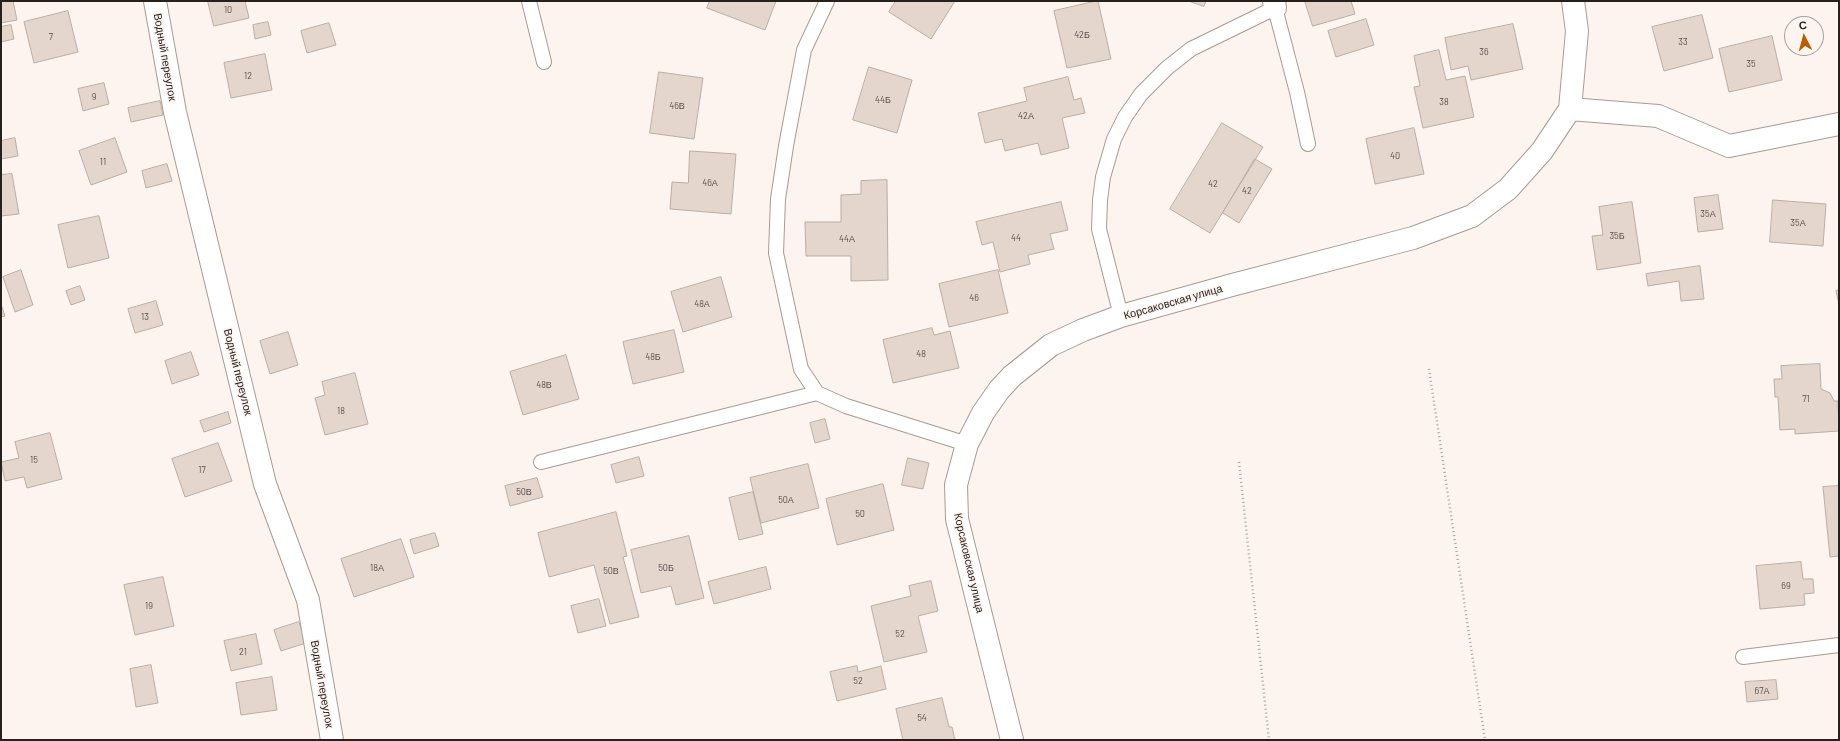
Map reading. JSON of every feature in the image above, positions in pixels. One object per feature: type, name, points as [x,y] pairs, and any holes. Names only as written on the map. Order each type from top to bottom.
[{"type":"street","name":"Водный переулок","points":[[154,1],[175,112],[265,484],[308,600],[332,740]]},
{"type":"street","name":"Корсаковская улица","points":[[1012,740],[957,519],[956,485],[967,444],[983,413],[999,390],[1012,376],[1051,346],[1083,330],[1121,316],[1232,285],[1412,238],[1472,216],[1508,189],[1542,151],[1570,109],[1577,31],[1574,1]]},
{"type":"street","points":[[1570,109],[1658,116],[1729,146],[1839,124]]},
{"type":"lane","points":[[529,1],[544,62]]},
{"type":"lane","points":[[827,1],[804,50],[778,200],[776,253],[801,368],[817,393],[846,406],[967,444]]},
{"type":"lane","points":[[1121,316],[1099,229],[1100,200],[1103,177],[1114,139],[1125,117],[1142,94],[1167,68],[1191,49],[1274,4],[1297,92],[1308,144]]},
{"type":"lane","points":[[540,462],[817,393]]},
{"type":"lane","points":[[1743,657],[1839,645]]},
{"type":"path","points":[[1430,370],[1485,740]]},
{"type":"path","points":[[1239,462],[1269,740]]},
{"type":"building","points":[[1,1],[13,1],[17,20],[1,23]]},
{"type":"building","points":[[208,1],[245,1],[249,18],[214,26]]},
{"type":"building","points":[[710,1],[776,1],[765,30],[707,8]]},
{"type":"building","points":[[896,1],[955,1],[931,39],[889,12]]},
{"type":"building","points":[[1098,1],[1111,59],[1067,68],[1054,11]]},
{"type":"building","points":[[1189,1],[1206,1],[1204,6]]},
{"type":"building","points":[[1305,1],[1351,1],[1355,14],[1313,26]]},
{"type":"building","points":[[68,11],[78,52],[34,63],[24,22]]},
{"type":"building","points":[[1702,15],[1713,58],[1664,71],[1652,27]]},
{"type":"building","points":[[1366,19],[1374,45],[1336,57],[1328,31]]},
{"type":"building","points":[[268,22],[271,35],[255,39],[253,25]]},
{"type":"building","points":[[329,23],[336,45],[307,53],[301,31]]},
{"type":"building","points":[[1513,24],[1523,69],[1471,80],[1468,66],[1451,70],[1445,38]]},
{"type":"building","points":[[11,25],[14,39],[1,42],[1,27]]},
{"type":"building","points":[[1772,36],[1782,80],[1729,92],[1719,49]]},
{"type":"building","points":[[1439,50],[1446,80],[1465,76],[1474,117],[1423,128],[1414,87],[1420,86],[1414,56]]},
{"type":"building","points":[[265,54],[272,90],[231,98],[224,63]]},
{"type":"building","points":[[869,67],[912,80],[897,133],[853,120]]},
{"type":"building","points":[[659,72],[703,78],[694,139],[650,133]]},
{"type":"building","points":[[1068,77],[1074,100],[1081,98],[1085,113],[1062,118],[1069,148],[1041,155],[1038,143],[1005,151],[1002,139],[985,143],[978,113],[1027,101],[1024,88]]},
{"type":"building","points":[[104,83],[109,104],[83,111],[78,89]]},
{"type":"building","points":[[160,101],[163,115],[131,122],[128,108]]},
{"type":"building","points":[[1222,123],[1263,147],[1210,233],[1170,209]]},
{"type":"building","points":[[1414,128],[1424,174],[1375,184],[1366,139]]},
{"type":"building","points":[[15,138],[18,156],[1,159],[1,141]]},
{"type":"building","points":[[115,138],[127,172],[91,185],[79,151]]},
{"type":"building","points":[[690,151],[736,154],[731,214],[670,209],[672,182],[688,183]]},
{"type":"building","points":[[1255,159],[1272,169],[1239,223],[1223,213]]},
{"type":"building","points":[[167,164],[172,181],[146,188],[142,171]]},
{"type":"building","points":[[12,174],[19,214],[1,216],[1,175]]},
{"type":"building","points":[[887,180],[888,280],[851,281],[851,256],[806,256],[805,222],[841,222],[841,195],[861,194],[861,181]]},
{"type":"building","points":[[1718,195],[1723,229],[1698,232],[1694,198]]},
{"type":"building","points":[[1773,200],[1826,204],[1823,246],[1770,242]]},
{"type":"building","points":[[1061,202],[1068,230],[1050,234],[1054,249],[1028,255],[1030,264],[1000,272],[993,242],[982,245],[976,222]]},
{"type":"building","points":[[1632,202],[1641,263],[1597,270],[1592,236],[1603,235],[1599,207]]},
{"type":"building","points":[[99,216],[109,258],[68,268],[58,225]]},
{"type":"building","points":[[1700,266],[1704,299],[1681,301],[1679,281],[1648,286],[1646,274]]},
{"type":"building","points":[[21,270],[33,305],[15,312],[3,277]]},
{"type":"building","points":[[998,270],[1008,313],[949,327],[939,284]]},
{"type":"building","points":[[721,277],[732,317],[683,332],[671,292]]},
{"type":"building","points":[[80,286],[85,300],[71,305],[66,291]]},
{"type":"building","points":[[1839,290],[1839,304],[1836,291]]},
{"type":"building","points":[[156,301],[163,325],[135,333],[128,309]]},
{"type":"building","points":[[1,304],[5,316],[1,317]]},
{"type":"building","points":[[932,328],[934,335],[950,331],[959,368],[893,383],[883,340]]},
{"type":"building","points":[[674,330],[684,372],[633,384],[623,342]]},
{"type":"building","points":[[288,332],[298,365],[270,374],[260,341]]},
{"type":"building","points":[[191,352],[199,375],[172,384],[165,361]]},
{"type":"building","points":[[566,355],[579,399],[523,415],[510,372]]},
{"type":"building","points":[[1820,364],[1821,389],[1830,393],[1834,401],[1838,401],[1839,431],[1795,434],[1795,429],[1780,430],[1778,397],[1775,397],[1774,379],[1782,379],[1781,366]]},
{"type":"building","points":[[355,373],[368,424],[325,435],[315,398],[325,395],[322,382]]},
{"type":"building","points":[[228,412],[231,423],[204,432],[200,421]]},
{"type":"building","points":[[825,419],[830,439],[815,443],[810,423]]},
{"type":"building","points":[[50,433],[62,479],[27,488],[24,477],[5,481],[1,462],[19,458],[15,442]]},
{"type":"building","points":[[218,443],[232,481],[185,497],[172,459]]},
{"type":"building","points":[[639,457],[644,476],[616,483],[611,465]]},
{"type":"building","points":[[908,458],[929,463],[923,489],[902,485]]},
{"type":"building","points":[[808,464],[819,508],[761,523],[750,478]]},
{"type":"building","points":[[537,478],[543,497],[510,506],[505,486]]},
{"type":"building","points":[[883,484],[894,530],[837,545],[826,499]]},
{"type":"building","points":[[1839,486],[1839,556],[1830,557],[1823,487]]},
{"type":"building","points":[[753,492],[763,534],[739,540],[729,498]]},
{"type":"building","points":[[616,512],[627,556],[623,557],[639,617],[610,624],[594,565],[549,577],[538,533]]},
{"type":"building","points":[[435,533],[439,546],[414,554],[410,540]]},
{"type":"building","points":[[689,536],[704,598],[676,605],[671,586],[641,593],[631,550]]},
{"type":"building","points":[[401,539],[414,577],[354,597],[341,559]]},
{"type":"building","points":[[1801,562],[1803,579],[1813,579],[1814,593],[1804,594],[1805,605],[1760,609],[1756,566]]},
{"type":"building","points":[[766,567],[771,589],[714,604],[708,582]]},
{"type":"building","points":[[163,577],[174,626],[135,635],[124,585]]},
{"type":"building","points":[[931,581],[938,611],[918,616],[927,652],[884,662],[871,606],[911,596],[909,586]]},
{"type":"building","points":[[599,599],[606,626],[578,633],[571,606]]},
{"type":"building","points":[[299,622],[306,643],[281,651],[274,630]]},
{"type":"building","points":[[256,634],[262,664],[231,671],[224,641]]},
{"type":"building","points":[[151,665],[158,703],[136,707],[130,669]]},
{"type":"building","points":[[857,666],[858,672],[881,666],[886,689],[837,701],[830,672]]},
{"type":"building","points":[[272,677],[277,710],[241,715],[236,683]]},
{"type":"building","points":[[1776,680],[1778,699],[1747,702],[1745,682]]},
{"type":"building","points":[[942,698],[949,727],[952,727],[955,740],[903,740],[896,709]]}]
